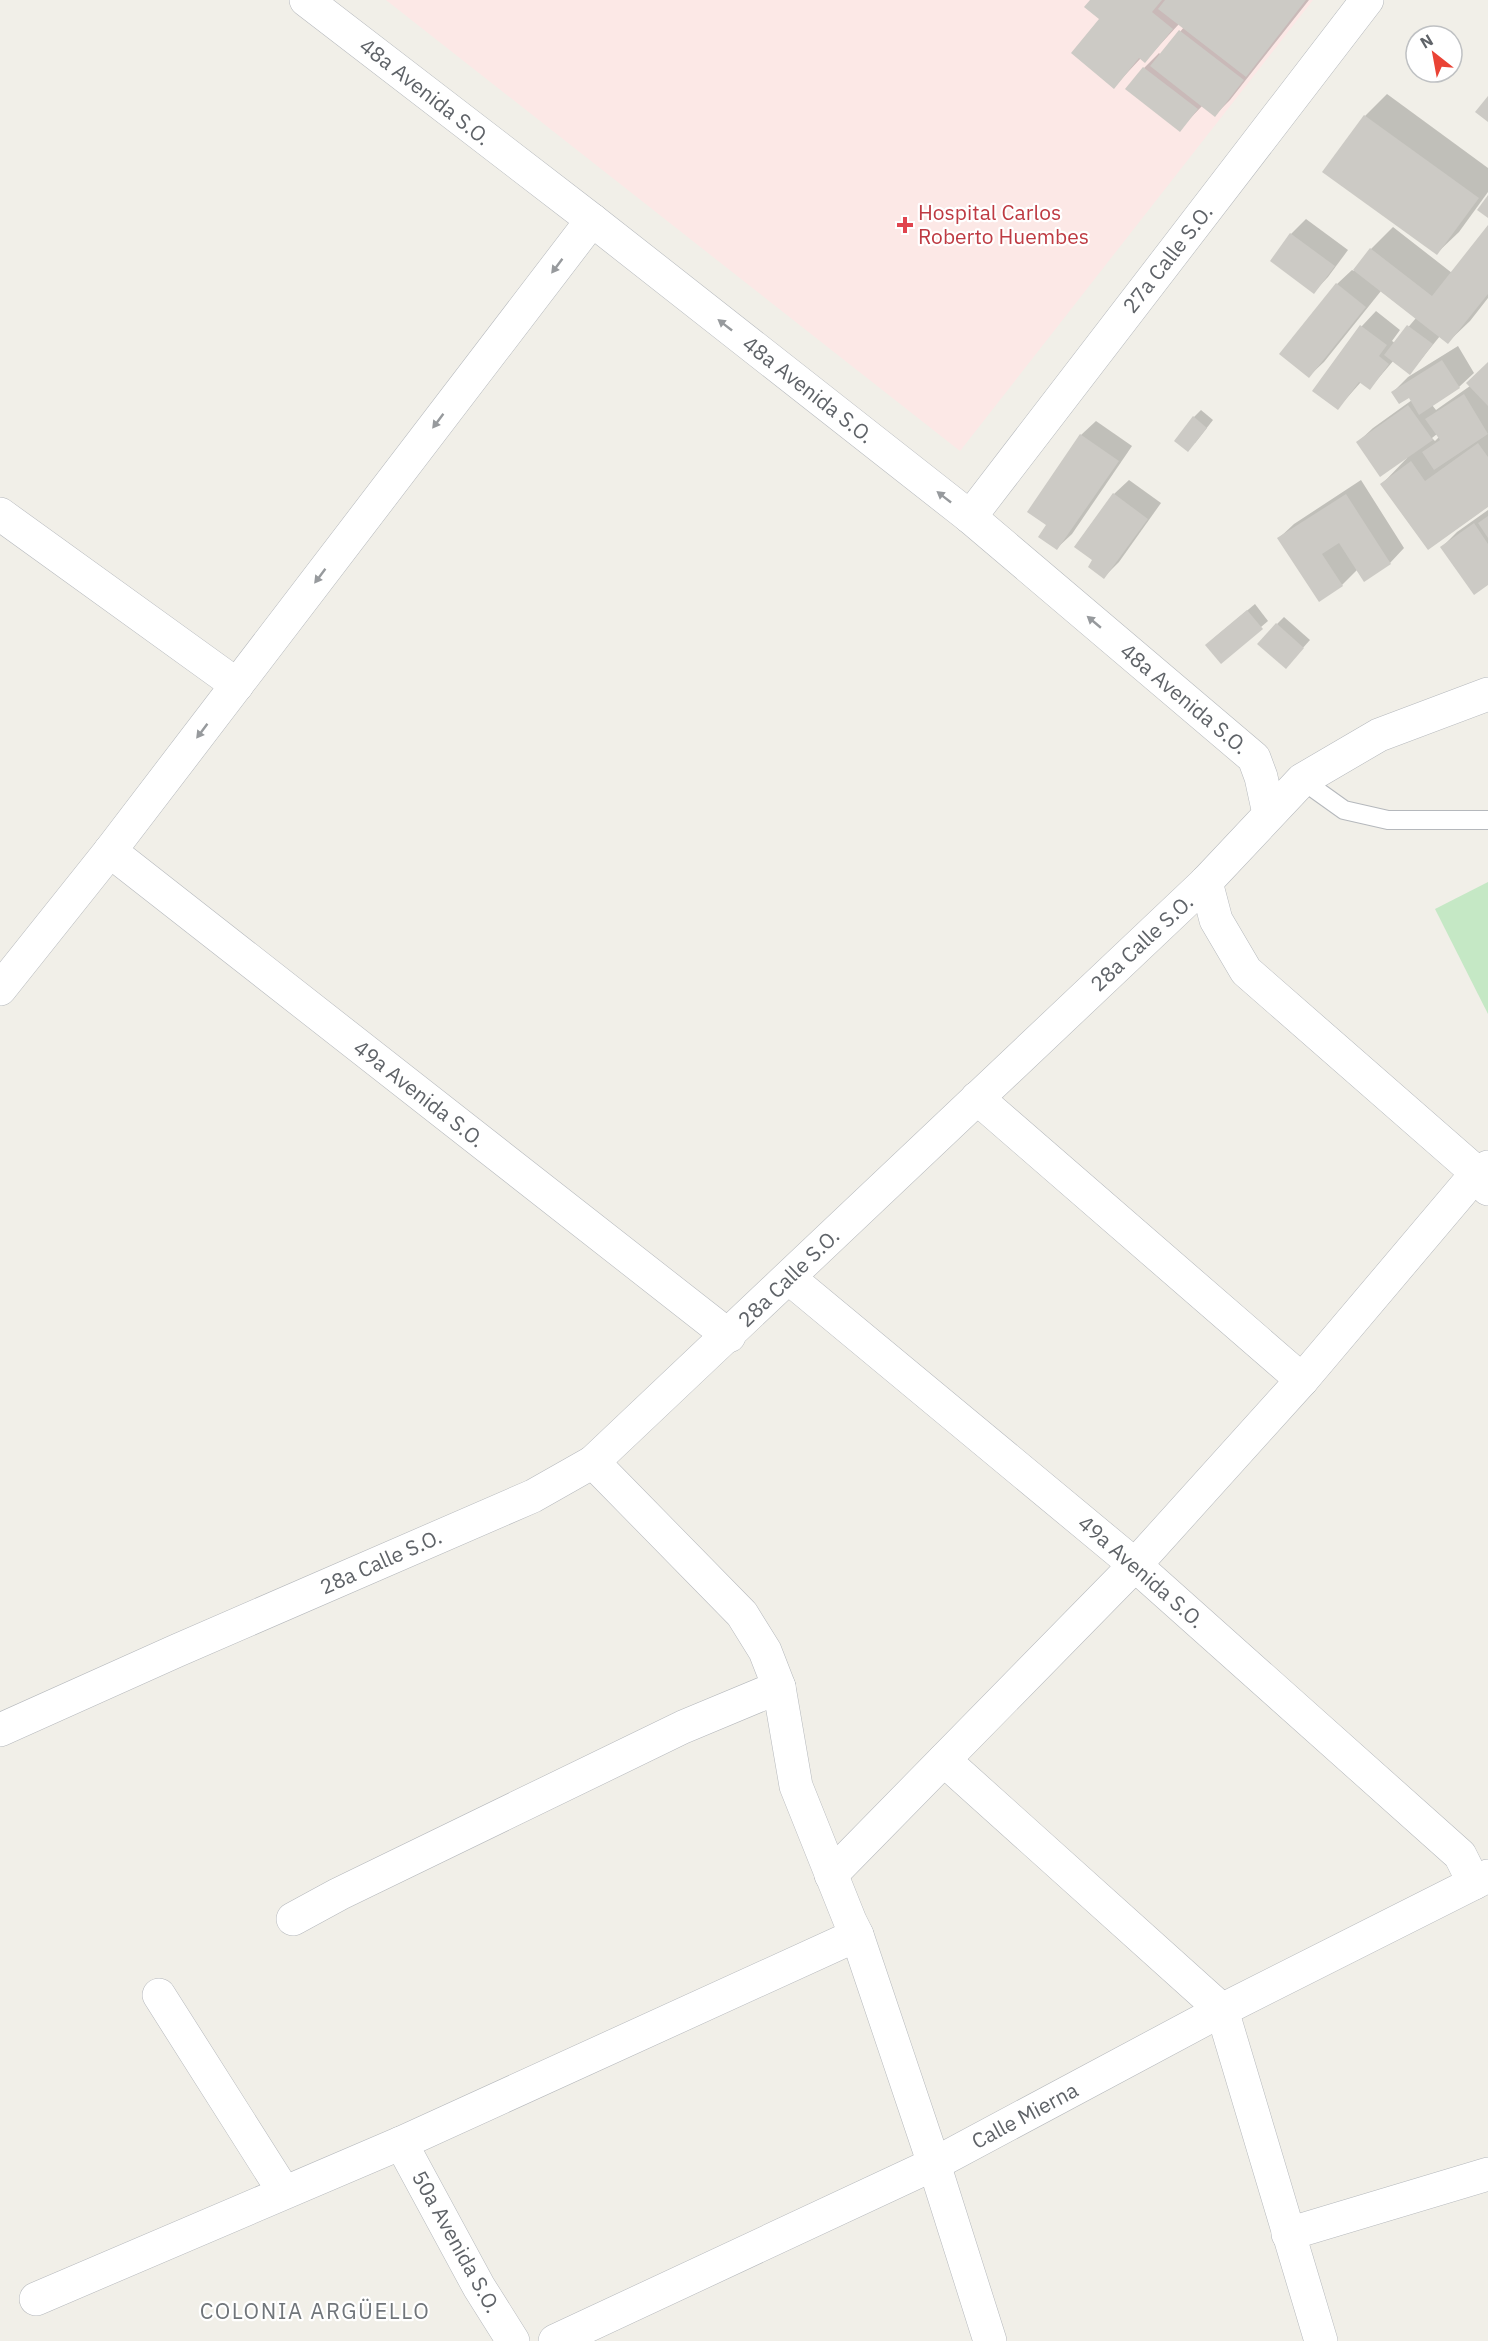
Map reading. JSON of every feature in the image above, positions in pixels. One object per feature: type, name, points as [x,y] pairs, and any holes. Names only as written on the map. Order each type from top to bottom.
[{"type":"street","name":"48a Avenida S.O.","points":[[306,0],[592,220],[970,517],[1254,758],[1261,777],[1269,814]]},
{"type":"street","name":"27a Calle S.O.","points":[[970,517],[1367,0]]},
{"type":"street","points":[[0,989],[110,852],[592,220]]},
{"type":"street","points":[[0,514],[237,685]]},
{"type":"street","name":"28a Calle S.O.","points":[[0,1730],[533,1496],[593,1462],[729,1336],[1206,882],[1302,780],[1379,735],[1488,694]]},
{"type":"street","name":"49a Avenida S.O.","points":[[110,852],[729,1336]]},
{"type":"street","points":[[831,1875],[1135,1565],[1484,1176],[1246,971],[1216,920],[1206,882]]},
{"type":"street","points":[[977,1098],[1302,1380]]},
{"type":"street","name":"49a Avenida S.O.","points":[[789,1278],[1135,1565],[1461,1855],[1481,1880]]},
{"type":"street","points":[[593,1462],[742,1614],[765,1651],[779,1687],[796,1786],[857,1935],[934,2164],[990,2341]]},
{"type":"street","points":[[293,1919],[339,1894],[683,1727],[779,1687]]},
{"type":"street","points":[[944,1760],[1222,2010],[1321,2341]]},
{"type":"street","name":"Calle Mierna","points":[[555,2341],[934,2164],[1222,2010],[1481,1880]]},
{"type":"street","points":[[36,2299],[401,2143],[857,1935]]},
{"type":"street","points":[[159,1995],[284,2192]]},
{"type":"street","name":"50a Avenida S.O.","points":[[401,2143],[479,2288],[513,2341]]},
{"type":"street","points":[[1288,2234],[1488,2174]]},
{"type":"lane","points":[[1302,780],[1344,810],[1388,820],[1488,820]]},
{"type":"shaded area","name":"Hospital Carlos Roberto Huembes","points":[[386,0],[1313,0],[960,451]]},
{"type":"green space","points":[[1488,882],[1488,1014],[1435,909]]},
{"type":"building","points":[[1090,0],[1162,0],[1152,12],[1173,29],[1145,63],[1139,58],[1114,89],[1071,53],[1099,19],[1084,7]]},
{"type":"building","points":[[1165,0],[1306,0],[1246,77],[1158,9]]},
{"type":"building","points":[[1179,30],[1244,80],[1215,117],[1150,66]]},
{"type":"building","points":[[1143,67],[1198,109],[1180,132],[1125,89]]},
{"type":"building","points":[[1488,96],[1488,122],[1475,112]]},
{"type":"building","points":[[1364,115],[1479,198],[1437,255],[1322,172]]},
{"type":"building","points":[[1488,195],[1488,218],[1477,210]]},
{"type":"building","points":[[1488,225],[1488,294],[1448,344],[1353,270],[1370,248],[1432,296]]},
{"type":"building","points":[[1290,233],[1335,266],[1314,294],[1270,261]]},
{"type":"building","points":[[1336,283],[1366,307],[1309,378],[1279,354]]},
{"type":"building","points":[[1360,325],[1387,345],[1379,356],[1389,364],[1370,390],[1359,382],[1338,410],[1312,391]]},
{"type":"building","points":[[1407,325],[1433,344],[1410,375],[1384,355]]},
{"type":"building","points":[[1442,360],[1460,388],[1419,415],[1409,398],[1399,404],[1391,392]]},
{"type":"building","points":[[1488,362],[1488,406],[1466,383]]},
{"type":"building","points":[[1464,394],[1488,434],[1434,470],[1422,452],[1440,440],[1425,419]]},
{"type":"building","points":[[1408,405],[1433,440],[1380,477],[1356,442]]},
{"type":"building","points":[[1193,416],[1207,428],[1188,452],[1174,441]]},
{"type":"building","points":[[1080,434],[1119,461],[1057,550],[1038,537],[1046,525],[1027,512]]},
{"type":"building","points":[[1478,443],[1488,457],[1488,507],[1428,550],[1380,484],[1411,461],[1425,481]]},
{"type":"building","points":[[1113,493],[1148,519],[1104,579],[1088,567],[1092,560],[1074,547]]},
{"type":"building","points":[[1346,494],[1391,564],[1364,582],[1339,543],[1322,554],[1343,586],[1319,602],[1277,538]]},
{"type":"building","points":[[1488,516],[1488,538],[1478,523]]},
{"type":"building","points":[[1474,523],[1488,544],[1488,585],[1474,595],[1440,547]]},
{"type":"building","points":[[1247,610],[1263,629],[1221,664],[1205,645]]},
{"type":"building","points":[[1276,623],[1304,648],[1286,669],[1257,644]]},
{"type":"place","name":"Hospital Carlos Roberto Huembes","points":[[905,225]]},
{"type":"district","name":"COLONIA ARGÜELLO","points":[[315,2311]]}]
